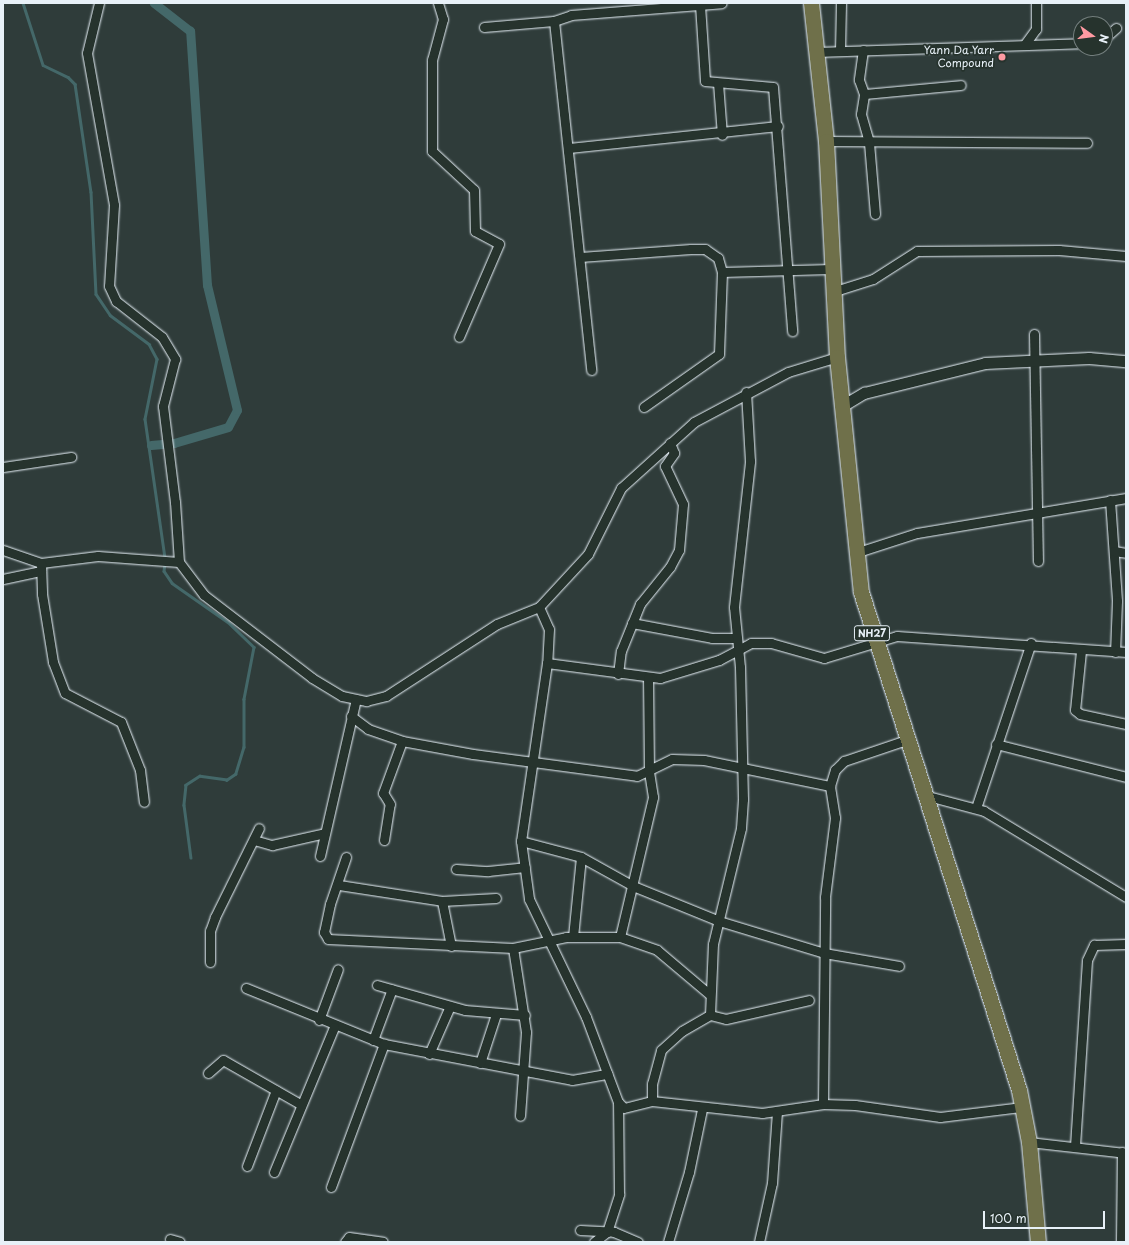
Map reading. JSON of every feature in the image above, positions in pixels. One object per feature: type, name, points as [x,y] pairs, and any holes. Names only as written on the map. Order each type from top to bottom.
[{"type":"highway","name":"NH27","points":[[811,3],[826,141],[836,358],[842,406],[855,553],[875,642],[1022,1107],[1029,1142],[1038,1242]]},
{"type":"street","points":[[99,3],[88,52],[114,205],[109,286],[116,301],[162,336],[172,350],[175,359],[163,406],[168,450],[174,561],[204,595],[312,678],[342,696],[366,701],[386,696],[497,624],[539,607],[588,554],[621,488],[694,422],[746,392],[788,372],[836,358]]},
{"type":"street","points":[[438,3],[443,19],[432,60],[432,151],[474,190],[475,231],[499,244],[459,337]]},
{"type":"street","points":[[484,27],[554,21],[571,15],[722,3]]},
{"type":"street","points":[[840,51],[841,3]]},
{"type":"street","points":[[1024,44],[1036,29],[1036,3]]},
{"type":"street","points":[[700,5],[703,76],[705,81],[773,87],[778,126],[792,331]]},
{"type":"street","points":[[554,21],[569,148],[591,370]]},
{"type":"street","points":[[1113,31],[1116,28]]},
{"type":"street","points":[[816,52],[1073,43]]},
{"type":"street","points":[[863,50],[859,80],[864,94],[861,114],[869,142],[875,214]]},
{"type":"street","points":[[718,83],[722,135]]},
{"type":"street","points":[[864,94],[961,85]]},
{"type":"street","points":[[569,148],[722,135],[778,126]]},
{"type":"street","points":[[826,141],[1087,143]]},
{"type":"street","points":[[580,257],[705,249],[718,258],[722,272],[719,354],[644,408]]},
{"type":"street","points":[[832,292],[873,279],[917,252],[1059,250],[1126,256]]},
{"type":"street","points":[[722,272],[789,272],[831,269]]},
{"type":"street","points":[[1034,334],[1036,361],[1038,561]]},
{"type":"street","points":[[842,406],[864,393],[985,363],[1089,358],[1126,361]]},
{"type":"street","points":[[710,1015],[709,994],[719,920],[741,828],[744,768],[738,648],[735,638],[734,607],[750,461],[746,392]]},
{"type":"street","points":[[618,674],[621,651],[640,604],[670,567],[679,550],[683,504],[665,466],[674,453],[670,443]]},
{"type":"street","points":[[3,468],[71,458]]},
{"type":"street","points":[[855,553],[917,533],[1126,498]]},
{"type":"street","points":[[1110,500],[1114,551],[1121,602],[1115,652]]},
{"type":"street","points":[[3,550],[41,567]]},
{"type":"street","points":[[1114,551],[1126,553]]},
{"type":"street","points":[[3,579],[41,567],[98,556],[156,558],[174,561]]},
{"type":"street","points":[[41,567],[53,662],[65,693],[121,722],[140,770],[144,802]]},
{"type":"street","points":[[539,607],[549,629],[547,663],[521,841],[529,899],[586,1017],[618,1102],[619,1194],[606,1232],[594,1242]]},
{"type":"street","points":[[632,623],[712,638],[735,638]]},
{"type":"street","points":[[547,663],[648,678],[660,678],[719,660],[738,648],[751,643],[771,643],[824,658],[897,636],[1031,644],[1081,651],[1126,652]]},
{"type":"street","points":[[976,808],[996,744],[1031,644]]},
{"type":"street","points":[[1081,651],[1075,710],[1080,714],[1126,724]]},
{"type":"street","points":[[620,937],[653,797],[649,771],[648,678]]},
{"type":"street","points":[[320,856],[356,699]]},
{"type":"street","points":[[351,716],[368,729],[402,741],[620,774],[638,776],[672,759],[704,760],[830,786]]},
{"type":"street","points":[[823,1104],[825,897],[835,818],[830,786],[835,770],[844,761],[906,740]]},
{"type":"street","points":[[384,840],[390,804],[383,793],[402,741]]},
{"type":"street","points":[[996,744],[1126,777]]},
{"type":"street","points":[[924,795],[976,808],[1126,897]]},
{"type":"street","points":[[210,962],[210,931],[215,916],[259,828]]},
{"type":"street","points":[[254,840],[272,845],[325,833]]},
{"type":"street","points":[[521,841],[581,857],[633,886],[719,920],[824,952],[899,966]]},
{"type":"street","points":[[573,937],[581,857]]},
{"type":"street","points":[[346,858],[339,885],[330,904],[325,938],[451,946],[513,948],[573,937],[620,937],[657,950],[709,994]]},
{"type":"street","points":[[456,869],[488,871],[525,868]]},
{"type":"street","points":[[339,885],[442,901],[496,898]]},
{"type":"street","points":[[442,901],[451,946]]},
{"type":"street","points":[[1075,1146],[1087,960],[1094,945],[1126,944]]},
{"type":"street","points":[[513,948],[524,1015],[525,1073],[520,1116]]},
{"type":"street","points":[[319,1020],[338,969]]},
{"type":"street","points":[[377,985],[450,1006],[496,1014],[524,1015]]},
{"type":"street","points":[[246,988],[334,1027],[384,1044],[525,1073],[582,1081],[607,1074]]},
{"type":"street","points":[[373,1040],[392,989]]},
{"type":"street","points":[[652,1101],[652,1084],[661,1050],[682,1031],[710,1015],[726,1019],[809,1000]]},
{"type":"street","points":[[430,1054],[450,1006]]},
{"type":"street","points":[[480,1063],[496,1014]]},
{"type":"street","points":[[274,1172],[300,1104],[334,1027]]},
{"type":"street","points":[[331,1187],[384,1044]]},
{"type":"street","points":[[208,1073],[223,1060],[300,1104]]},
{"type":"street","points":[[247,1166],[276,1090]]},
{"type":"street","points":[[618,1102],[624,1108],[652,1101],[702,1109],[777,1111],[823,1104],[940,1117],[1022,1107]]},
{"type":"street","points":[[668,1242],[689,1172],[702,1109]]},
{"type":"street","points":[[758,1242],[772,1183],[777,1111]]},
{"type":"street","points":[[1029,1142],[1075,1146],[1124,1153],[1121,1242]]},
{"type":"street","points":[[580,1230],[606,1232],[638,1242]]},
{"type":"street","points":[[345,1242],[349,1238],[383,1242]]},
{"type":"street","points":[[170,1239],[180,1242]]},
{"type":"waterway","points":[[23,3],[43,65],[68,77],[75,84],[91,192],[96,294],[110,315],[149,344],[157,359],[145,419],[165,558]]},
{"type":"waterway","points":[[151,445],[174,443],[228,427],[237,410],[207,285],[190,31],[154,3]]},
{"type":"waterway","points":[[165,563],[164,571],[172,583],[228,622],[254,647],[244,699],[244,747],[236,774],[227,780],[200,776],[186,785],[184,805],[191,858]]},
{"type":"place","name":"Yann Da Yarr Compound","points":[[1002,57]]}]
